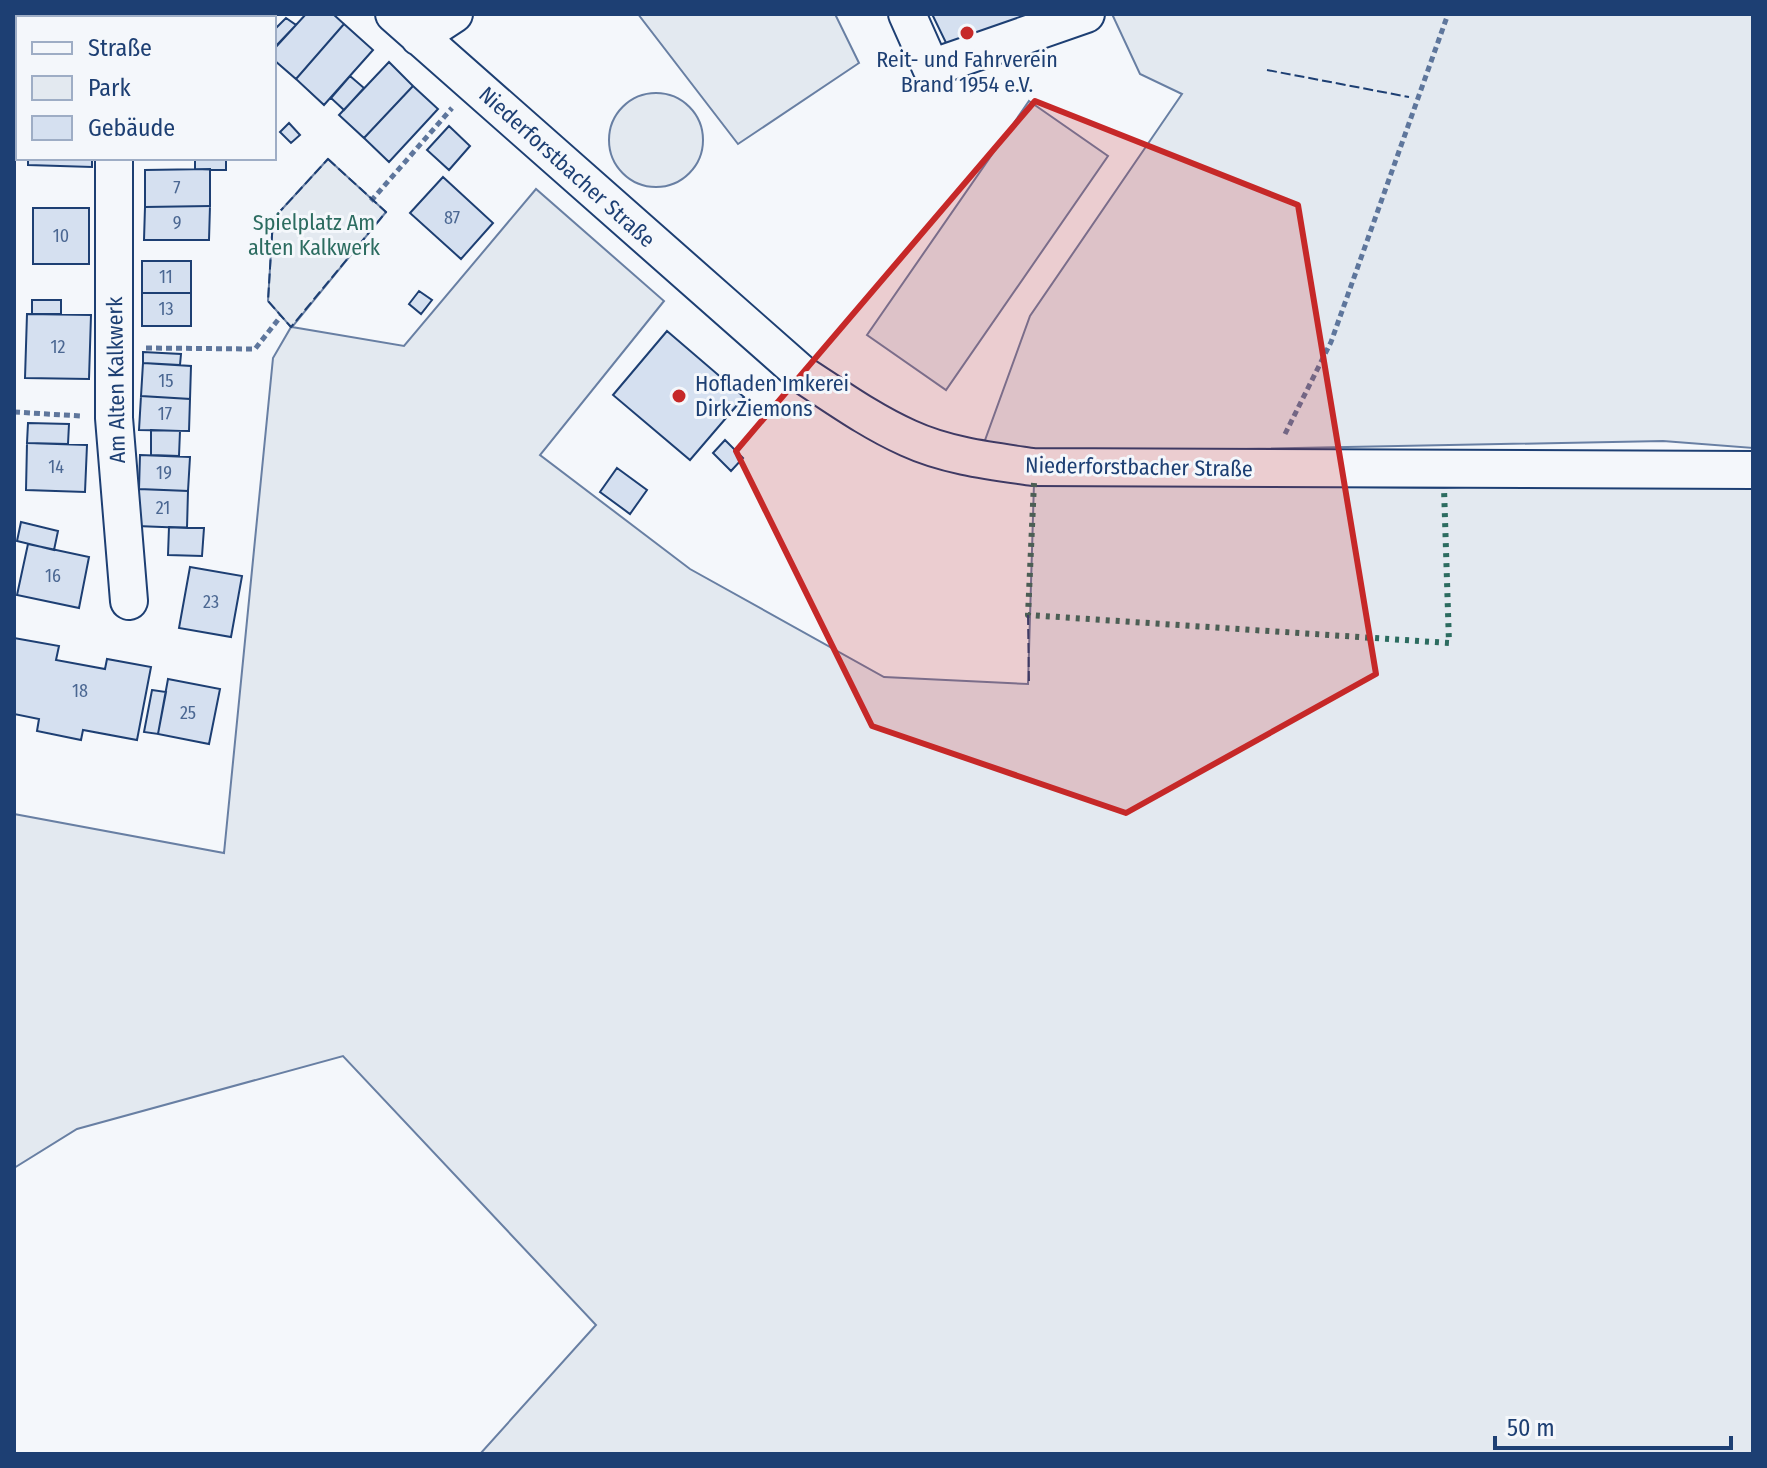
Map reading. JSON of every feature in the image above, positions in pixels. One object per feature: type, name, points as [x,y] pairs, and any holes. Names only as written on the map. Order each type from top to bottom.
[{"type":"street","points":[[406,25],[454,14]]},
{"type":"street","points":[[907,14],[931,68],[1086,14]]},
{"type":"street","name":"Niederforstbacher Straße","points":[[406,25],[803,375],[865,416],[910,439],[967,457],[1033,467],[1753,470]]},
{"type":"street","name":"Am Alten Kalkwerk","points":[[114,160],[114,418],[129,601]]},
{"type":"path","points":[[1267,470],[1331,342],[1448,14]]},
{"type":"path","points":[[371,201],[473,84]]},
{"type":"path","points":[[114,347],[255,349],[281,316]]},
{"type":"path","points":[[14,412],[114,418]]},
{"type":"highlighted area","points":[[1035,101],[1298,205],[1376,674],[1126,813],[872,726],[736,451]]},
{"type":"green space","points":[[638,14],[835,14],[859,63],[738,144]]},
{"type":"green space","points":[[1112,14],[1753,14],[1753,448],[1663,441],[1035,453],[984,443],[1030,316],[1182,94],[1140,74]]},
{"type":"green space","points":[[656,93],[674,97],[689,107],[699,122],[703,140],[699,158],[689,173],[674,183],[656,187],[638,183],[623,173],[613,158],[609,140],[613,122],[623,107],[638,97]]},
{"type":"green space","points":[[1029,101],[1108,156],[946,390],[867,335]]},
{"type":"green space","name":"Spielplatz Am alten Kalkwerk","points":[[328,159],[386,212],[292,327],[404,346],[536,189],[664,301],[540,455],[690,569],[884,677],[1028,684],[1034,483],[1444,488],[1678,477],[1753,486],[1753,1454],[480,1454],[596,1325],[343,1056],[77,1129],[14,1168],[14,814],[224,853],[273,358],[291,327],[268,301],[273,219]]},
{"type":"building","points":[[71,14],[122,14],[122,16]]},
{"type":"building","points":[[238,14],[272,14],[270,16]]},
{"type":"building","points":[[306,14],[333,14],[344,24],[296,79],[276,62],[276,47]]},
{"type":"building","name":"Reit- und Fahrverein Brand 1954 e.V.","points":[[932,14],[1037,14],[950,51]]},
{"type":"building","points":[[286,18],[296,25],[276,46],[276,28]]},
{"type":"building","points":[[344,24],[373,50],[324,105],[296,79]]},
{"type":"building","points":[[389,62],[413,86],[364,138],[339,115]]},
{"type":"building","points":[[350,76],[364,88],[344,110],[331,98]]},
{"type":"building","points":[[413,86],[438,109],[389,162],[364,138]]},
{"type":"building","points":[[289,123],[300,135],[291,143],[280,132]]},
{"type":"building","points":[[449,126],[470,146],[449,170],[427,150]]},
{"type":"building","points":[[28,160],[92,160],[92,167],[28,165]]},
{"type":"building","points":[[195,160],[226,160],[226,170],[195,169]]},
{"type":"building","points":[[210,169],[210,206],[145,207],[145,170]]},
{"type":"building","points":[[443,177],[493,223],[461,259],[410,213]]},
{"type":"building","points":[[210,206],[209,240],[144,240],[145,207]]},
{"type":"building","points":[[33,208],[89,208],[89,264],[33,264]]},
{"type":"building","points":[[142,261],[191,261],[191,293],[142,293]]},
{"type":"building","points":[[419,291],[432,300],[421,314],[409,304]]},
{"type":"building","points":[[142,293],[191,293],[191,326],[142,326]]},
{"type":"building","points":[[32,300],[61,300],[61,314],[32,314]]},
{"type":"building","points":[[27,314],[91,315],[89,379],[25,378]]},
{"type":"building","name":"Hofladen Imkerei Dirk Ziemons","points":[[667,331],[744,397],[690,460],[613,395]]},
{"type":"building","points":[[143,352],[181,354],[180,365],[143,363]]},
{"type":"building","points":[[143,363],[191,366],[190,399],[141,396]]},
{"type":"building","points":[[141,396],[190,399],[189,431],[139,430]]},
{"type":"building","points":[[28,423],[69,424],[68,444],[27,443]]},
{"type":"building","points":[[151,430],[180,431],[179,456],[151,455]]},
{"type":"building","points":[[725,440],[743,458],[731,471],[713,453]]},
{"type":"building","points":[[27,443],[87,445],[85,492],[26,490]]},
{"type":"building","points":[[140,455],[190,457],[188,491],[139,489]]},
{"type":"building","points":[[617,468],[647,490],[630,514],[600,492]]},
{"type":"building","points":[[139,489],[188,491],[187,528],[137,526]]},
{"type":"building","points":[[21,522],[58,531],[54,550],[17,541]]},
{"type":"building","points":[[169,527],[204,528],[202,556],[168,555]]},
{"type":"building","points":[[28,544],[89,557],[79,608],[17,595]]},
{"type":"building","points":[[190,567],[242,576],[231,637],[179,628]]},
{"type":"building","points":[[14,638],[59,646],[56,660],[105,669],[107,659],[151,667],[137,740],[83,730],[81,740],[37,731],[39,719],[14,714]]},
{"type":"building","points":[[168,679],[220,689],[209,744],[158,734]]},
{"type":"building","points":[[152,690],[166,692],[158,734],[144,732]]},
{"type":"hedge","points":[[1034,483],[1028,615],[1449,643],[1444,488]]},
{"type":"fence","points":[[1267,70],[1409,97]]},
{"type":"fence","points":[[328,159],[386,212],[291,327],[268,301],[273,219],[328,159]]},
{"type":"fence","points":[[1028,615],[1029,684]]},
{"type":"place","name":"Reit- und Fahrverein Brand 1954 e.V.","points":[[967,33]]},
{"type":"place","name":"Hofladen Imkerei Dirk Ziemons","points":[[679,396]]}]
